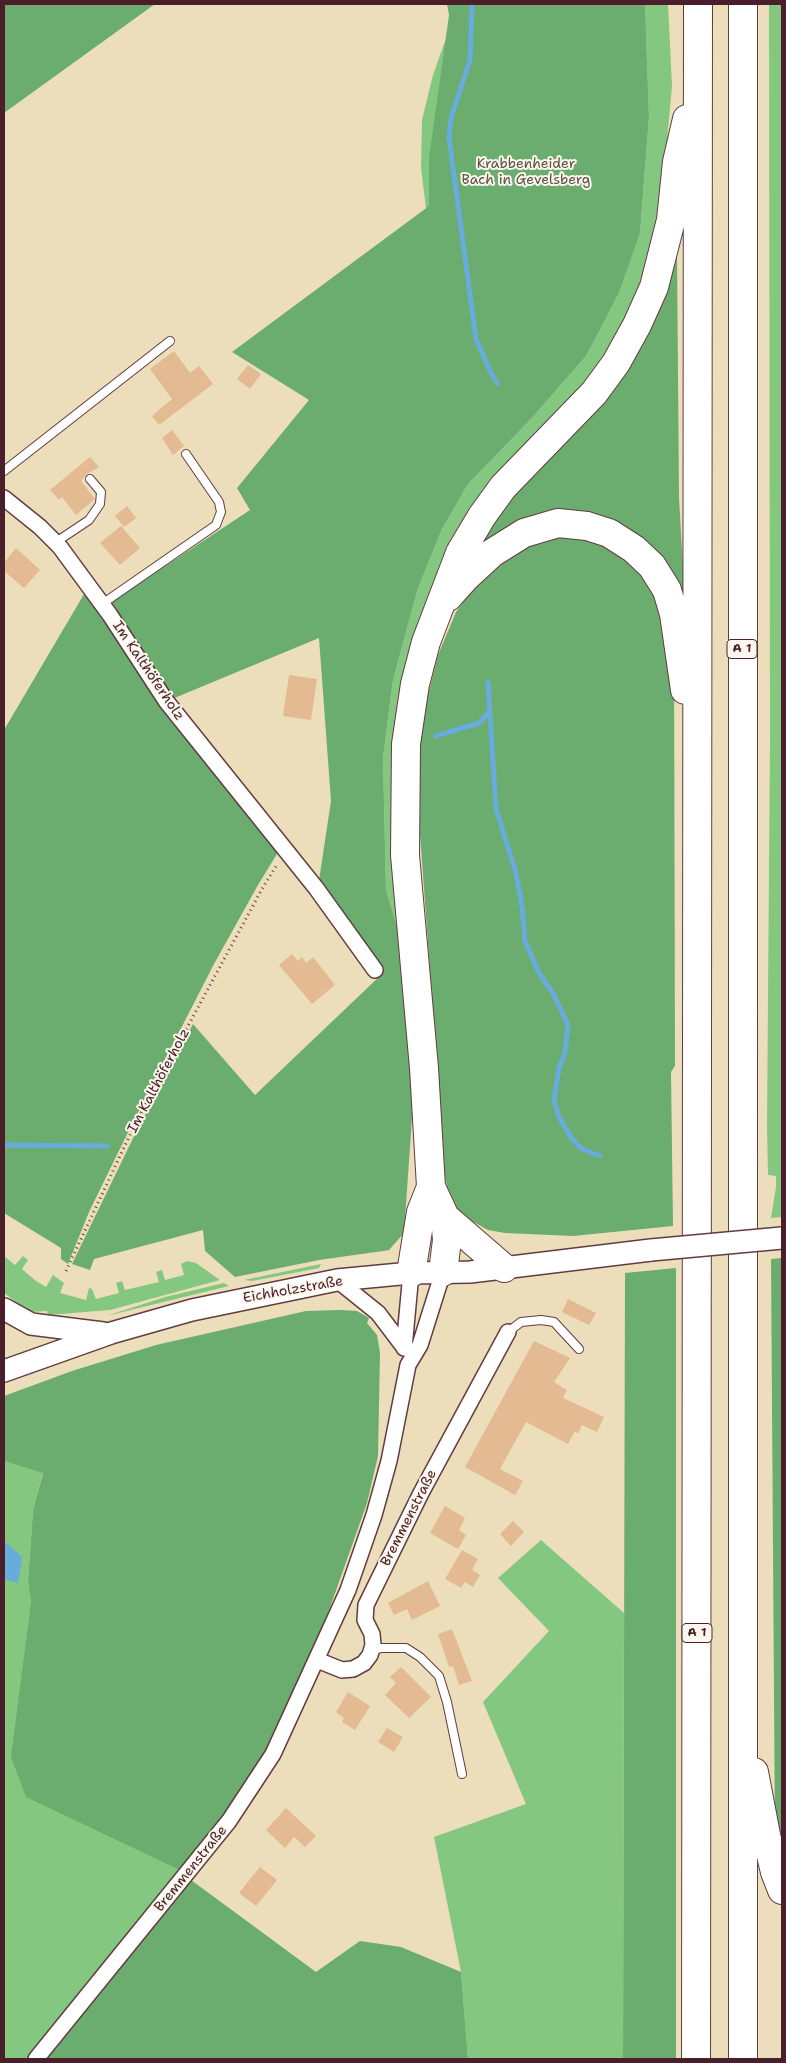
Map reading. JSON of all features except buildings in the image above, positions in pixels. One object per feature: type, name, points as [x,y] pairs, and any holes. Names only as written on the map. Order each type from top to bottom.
[{"type":"highway","name":"A 1","points":[[696,2059],[699,772],[698,4]]},
{"type":"highway","name":"A 1","points":[[742,2059],[743,4]]},
{"type":"highway","points":[[442,1272],[447,1245],[445,1217],[431,1187],[424,1068],[405,856],[404,790],[406,744],[415,684],[426,642],[460,553],[482,516],[503,487],[594,393],[616,363],[637,325],[654,287],[671,220],[678,162],[698,71]]},
{"type":"highway","points":[[440,606],[466,576],[492,553],[524,533],[558,523],[587,526],[608,534],[634,549],[652,566],[667,590],[674,614],[699,772]]},
{"type":"highway","points":[[411,1273],[421,1212],[431,1187]]},
{"type":"highway","points":[[445,1217],[504,1268]]},
{"type":"highway","points":[[742,1722],[759,1793],[766,1835],[775,1872],[782,1890]]},
{"type":"main road","name":"Eichholzstraße","points":[[4,1371],[111,1333],[192,1310],[337,1280],[411,1273],[504,1268],[591,1256],[782,1238]]},
{"type":"main road","points":[[4,1309],[31,1324],[111,1333]]},
{"type":"street","name":"Im Kalthöferholz","points":[[4,498],[56,542],[102,604],[166,701],[286,850],[375,970]]},
{"type":"street","name":"Bremmenstraße","points":[[36,2059],[229,1821],[272,1754],[348,1590],[374,1514],[389,1461],[408,1365],[420,1345],[442,1272]]},
{"type":"street","name":"Bremmenstraße","points":[[408,1365],[403,1346],[411,1273]]},
{"type":"street","name":"Bremmenstraße","points":[[337,1280],[378,1313],[403,1346]]},
{"type":"street","name":"Bremmenstraße","points":[[372,1651],[372,1634],[365,1620],[366,1605],[421,1493],[508,1332]]},
{"type":"street","points":[[317,1660],[342,1670],[353,1669],[364,1663],[372,1651]]},
{"type":"lane","points":[[4,472],[170,341]]},
{"type":"lane","points":[[102,604],[216,525],[222,512],[219,502],[186,454]]},
{"type":"lane","points":[[56,542],[89,520],[100,504],[102,492],[90,479]]},
{"type":"lane","points":[[508,1332],[521,1322],[541,1320],[554,1322],[579,1349]]},
{"type":"lane","points":[[372,1651],[381,1648],[406,1648],[420,1657],[439,1676],[447,1702],[462,1774]]},
{"type":"path","name":"Im Kalthöferholz","points":[[66,1271],[164,1070],[262,889],[286,850]]},
{"type":"green space","points":[[4,4],[155,4],[4,113]]},
{"type":"green space","name":"Krabbenheider Bach in Gevelsberg","points":[[447,4],[645,4],[649,117],[640,233],[619,292],[586,356],[531,419],[468,484],[442,529],[418,588],[393,680],[383,758],[386,890],[404,951],[414,1089],[404,1233],[389,1250],[319,1260],[235,1277],[205,1251],[203,1230],[94,1259],[90,1270],[72,1264],[139,1126],[193,1024],[255,1095],[382,974],[318,887],[331,801],[319,638],[172,699],[108,604],[250,510],[237,488],[309,400],[232,352],[429,206],[429,158],[449,15]]},
{"type":"green space","name":"Krabbenheider Bach in Gevelsberg","points":[[645,4],[668,4],[672,86],[659,230],[636,300],[605,367],[425,614],[404,951],[386,890],[383,758],[393,680],[418,588],[442,529],[468,484],[531,419],[586,356],[625,275],[431,248],[421,168],[422,120],[433,75],[449,30],[628,265],[640,233],[649,117]]},
{"type":"green space","points":[[769,4],[782,4],[782,1217],[771,1218],[776,1176],[768,1175],[767,1126],[770,741]]},
{"type":"green space","points":[[677,251],[679,498],[685,603],[590,517],[470,552]]},
{"type":"green space","points":[[567,533],[619,547],[658,588],[674,643],[675,1066],[671,1072],[673,1226],[573,1236],[505,1233],[488,1230],[470,1220],[466,1223],[450,1203],[445,1176],[417,793],[422,718],[438,655],[456,612],[479,580],[510,550]]},
{"type":"green space","points":[[87,589],[280,849],[214,964],[133,1122],[89,1212],[68,1264],[61,1259],[61,1248],[4,1213],[4,730]]},
{"type":"green space","points":[[4,1256],[15,1265],[23,1256],[28,1260],[22,1269],[36,1281],[46,1287],[53,1275],[64,1283],[60,1293],[86,1300],[89,1288],[92,1289],[96,1299],[119,1293],[116,1283],[122,1281],[125,1290],[159,1282],[156,1272],[162,1270],[165,1280],[184,1275],[181,1264],[187,1261],[196,1263],[220,1280],[110,1310],[48,1315],[47,1311],[32,1312],[24,1308],[4,1293]]},
{"type":"green space","points":[[782,1258],[782,1868],[775,1842],[771,1259]]},
{"type":"green space","points":[[321,1264],[319,1268],[252,1281],[244,1280]]},
{"type":"green space","points":[[676,1268],[676,2059],[623,2059],[625,1273]]},
{"type":"green space","points":[[224,1283],[229,1286],[106,1316],[165,1297]]},
{"type":"green space","points":[[306,1311],[357,1311],[369,1318],[367,1323],[377,1335],[380,1353],[378,1456],[367,1503],[322,1630],[269,1747],[225,1814],[182,1871],[26,1797],[11,1757],[31,1603],[28,1581],[33,1510],[43,1473],[4,1461],[4,1396],[72,1371],[156,1345]]},
{"type":"green space","points":[[4,1461],[43,1472],[33,1510],[28,1581],[31,1603],[182,1871],[30,2059],[4,2059]]},
{"type":"green space","points":[[541,1540],[624,1613],[623,2059],[468,2059],[461,1972],[434,1837],[526,1804],[483,1702],[549,1631],[498,1578]]},
{"type":"green space","points":[[191,1880],[316,1972],[360,1941],[401,1947],[461,1972],[468,2059],[45,2059]]},
{"type":"water","points":[[4,1541],[22,1557],[18,1583],[4,1579]]},
{"type":"waterway","points":[[472,4],[470,60],[451,118],[449,138],[476,339],[498,384]]},
{"type":"waterway","points":[[488,682],[496,809],[516,873],[522,906],[525,941],[539,973],[554,995],[568,1025],[565,1053],[559,1068],[554,1100],[559,1117],[572,1139],[582,1149],[600,1156]]},
{"type":"waterway","points":[[436,736],[479,723],[489,712]]},
{"type":"waterway","points":[[4,1145],[107,1146]]}]
